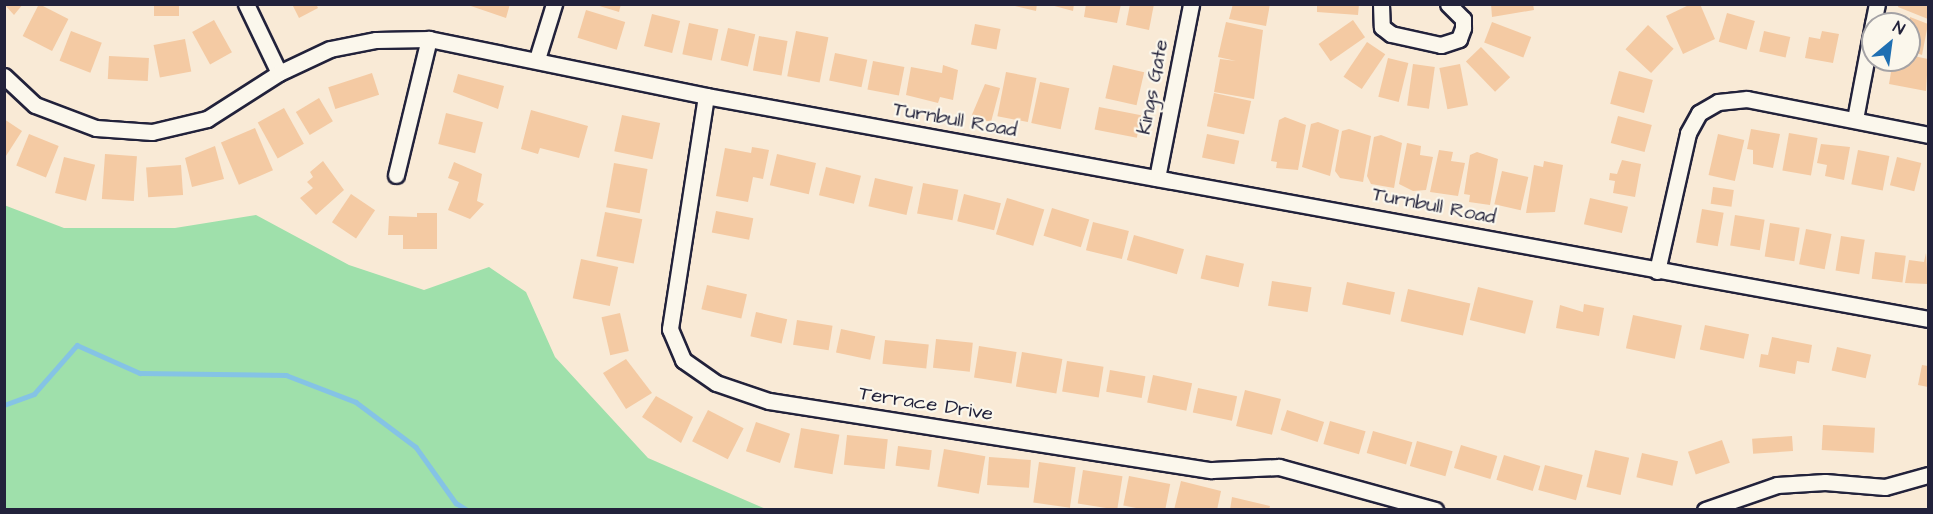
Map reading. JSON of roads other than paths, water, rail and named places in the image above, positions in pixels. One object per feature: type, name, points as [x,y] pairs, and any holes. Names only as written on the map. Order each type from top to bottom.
[{"type":"street","points":[[246,4],[279,73]]},
{"type":"street","points":[[537,59],[554,4]]},
{"type":"street","name":"Kings Gate","points":[[1157,178],[1191,4]]},
{"type":"street","points":[[1381,4],[1382,27],[1391,34],[1441,45],[1459,39],[1463,28],[1463,19],[1448,4]]},
{"type":"street","points":[[396,175],[429,39]]},
{"type":"street","name":"Turnbull Road","points":[[4,76],[35,105],[66,117],[96,128],[152,132],[207,120],[279,73],[330,49],[376,40],[429,39],[537,59],[706,96],[1929,319]]},
{"type":"street","points":[[1855,120],[1864,72]]},
{"type":"street","name":"Terrace Drive","points":[[706,96],[670,329],[683,360],[716,383],[769,401],[1212,470],[1279,467],[1435,510]]},
{"type":"street","points":[[1657,271],[1688,133],[1699,113],[1718,102],[1747,99],[1929,135]]},
{"type":"street","points":[[1705,510],[1778,485],[1825,482],[1885,488],[1929,475]]},
{"type":"waterway","points":[[4,405],[34,394],[77,345],[140,373],[286,375],[356,402],[416,447],[456,503],[467,510]]}]
